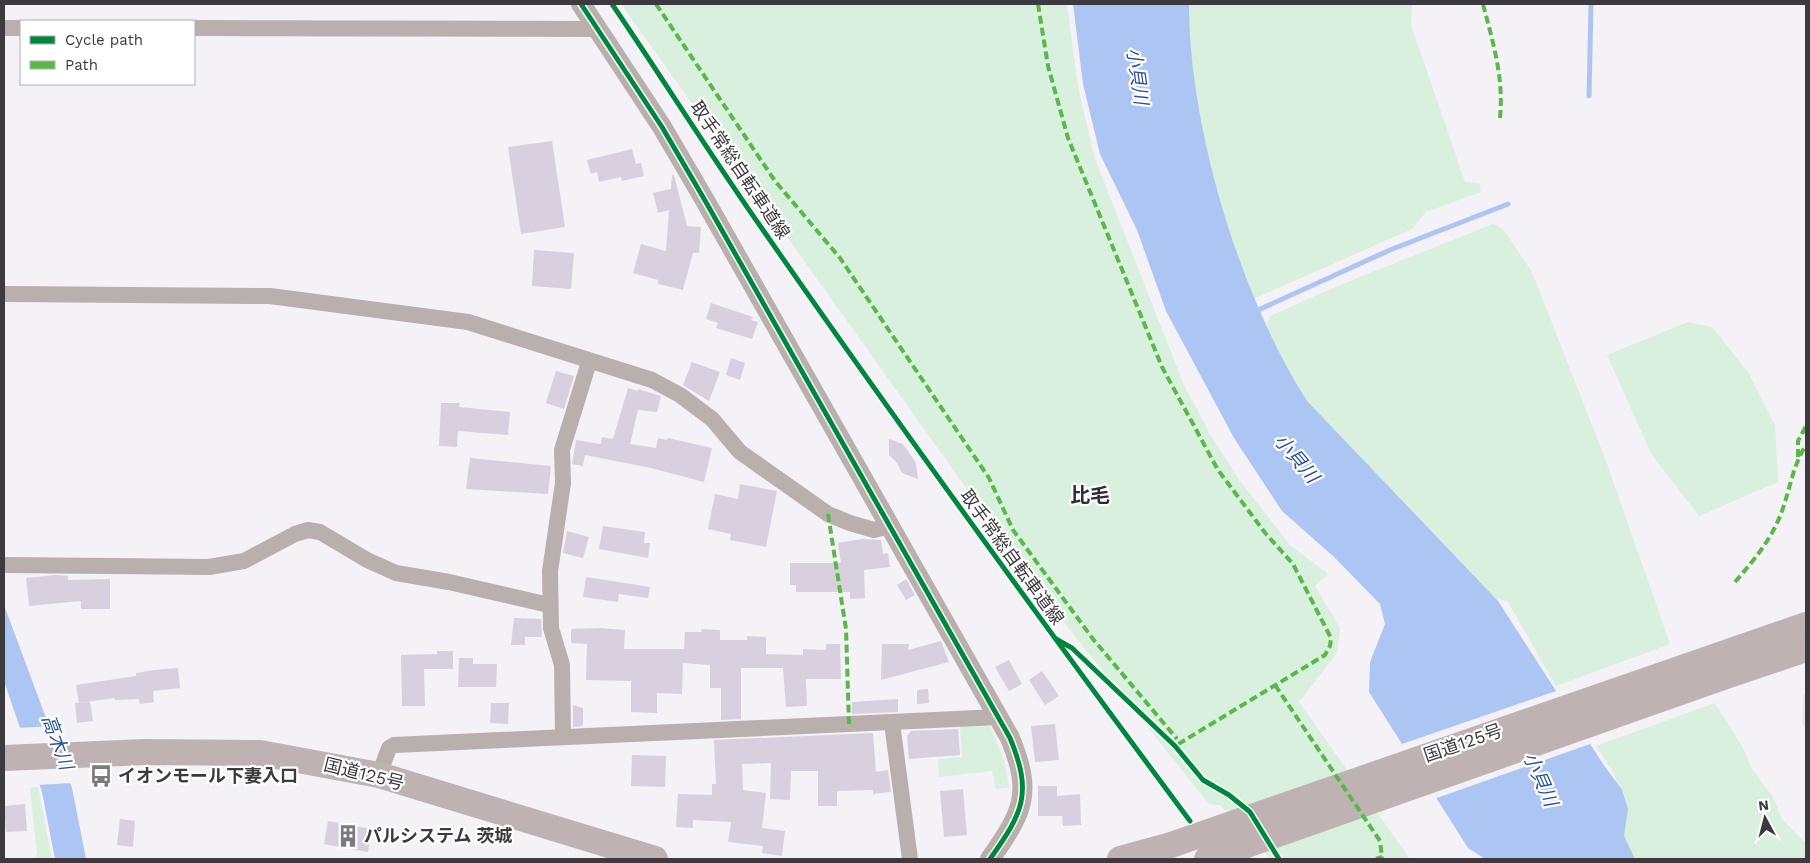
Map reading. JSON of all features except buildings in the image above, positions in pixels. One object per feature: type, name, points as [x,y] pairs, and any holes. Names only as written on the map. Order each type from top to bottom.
[{"type":"highway","name":"国道125号","points":[[1207,859],[1721,666],[1806,625]]},
{"type":"highway","name":"国道125号","points":[[1120,859],[1171,845],[1214,828],[1721,666],[1806,649]]},
{"type":"highway","name":"国道125号","points":[[12,758],[146,752],[260,753],[380,775],[655,859]]},
{"type":"street","points":[[581,4],[662,127],[999,717],[1018,759],[1023,790],[1015,822],[990,859]]},
{"type":"street","points":[[4,28],[20,28]]},
{"type":"street","points":[[195,28],[598,29]]},
{"type":"street","points":[[4,294],[270,296],[468,322],[652,380],[680,395],[712,419],[740,452],[828,514],[874,530],[891,526]]},
{"type":"street","points":[[563,736],[562,665],[553,643],[549,605],[550,571],[563,483],[562,450],[590,362]]},
{"type":"street","points":[[6,565],[209,567],[244,561],[295,534],[308,530],[320,532],[368,560],[396,573],[449,582],[549,605]]},
{"type":"street","points":[[380,775],[390,746],[563,736],[999,717]]},
{"type":"street","points":[[892,723],[910,859]]},
{"type":"shaded area","points":[[1806,694],[1806,730],[1802,723],[1803,695]]},
{"type":"green space","points":[[621,4],[1067,4],[1078,87],[1095,159],[1184,385],[1211,436],[1240,481],[1290,545],[1328,574],[1315,586],[1340,628],[1337,653],[1299,702],[1410,859],[1269,859],[1254,832],[1219,805],[1209,804],[1046,600]]},
{"type":"green space","points":[[1182,4],[1412,4],[1411,25],[1465,182],[1479,183],[1481,192],[1426,212],[1412,229],[1251,300],[1231,247],[1193,103]]},
{"type":"green space","points":[[1493,224],[1503,229],[1532,272],[1606,461],[1670,644],[1556,686],[1508,602],[1485,594],[1301,401],[1265,332],[1270,316],[1340,285]]},
{"type":"green space","points":[[1688,322],[1712,327],[1748,372],[1775,425],[1778,482],[1699,516],[1652,455],[1607,355]]},
{"type":"green space","points":[[1715,703],[1743,748],[1752,769],[1773,797],[1782,819],[1806,844],[1806,859],[1630,859],[1622,846],[1615,775],[1596,746]]},
{"type":"green space","points":[[986,724],[990,726],[1005,763],[1009,787],[996,789],[992,771],[939,777],[938,759],[962,757],[960,726]]},
{"type":"green space","points":[[38,787],[52,859],[35,859],[37,853],[30,788]]},
{"type":"water","name":"小貝川","points":[[1073,4],[1189,4],[1191,52],[1198,104],[1223,210],[1240,262],[1260,312],[1283,359],[1307,401],[1498,601],[1603,764],[1622,790],[1628,809],[1624,836],[1635,859],[1485,859],[1468,848],[1369,692],[1370,662],[1385,624],[1380,604],[1334,557],[1282,511],[1234,438],[1166,311],[1137,230],[1100,154],[1083,84]]},
{"type":"water","points":[[4,605],[72,788],[86,859],[55,859],[42,792],[4,681]]},
{"type":"pier","points":[[1559,690],[1593,743],[1434,799],[1399,745]]},
{"type":"pier","points":[[52,726],[73,783],[37,785],[18,728]]},
{"type":"waterway","points":[[1589,96],[1591,5]]},
{"type":"waterway","points":[[1256,311],[1390,250],[1508,204]]},
{"type":"marked path","points":[[656,4],[775,181],[840,258],[989,478],[1013,530],[1093,639],[1177,739]]},
{"type":"marked path","points":[[1038,4],[1048,66],[1068,138],[1162,367],[1218,470],[1266,534],[1293,564],[1331,638],[1330,646],[1325,655],[1175,746],[1176,748]]},
{"type":"marked path","points":[[1483,4],[1499,74],[1500,118]]},
{"type":"marked path","points":[[1798,457],[1798,441],[1806,426]]},
{"type":"marked path","points":[[1735,582],[1756,557],[1773,531],[1782,511],[1798,461],[1806,445]]},
{"type":"marked path","points":[[828,514],[846,629],[849,724]]},
{"type":"marked path","points":[[1275,685],[1380,841],[1382,857],[1376,859]]},
{"type":"cycle path","points":[[581,4],[662,127],[703,197],[1010,738],[1021,774],[1021,802],[1010,828],[990,859]]},
{"type":"cycle path","name":"取手常総自転車道線","points":[[612,4],[744,202],[868,379],[1190,821]]},
{"type":"cycle path","points":[[1056,639],[1072,648],[1175,746],[1203,780],[1229,795],[1250,812],[1279,859]]},
{"type":"place","name":"イオンモール下妻入口","points":[[101,776]]},
{"type":"place","name":"パルシステム 茨城","points":[[348,836]]},
{"type":"district","name":"比毛","points":[[1090,495]]},
{"type":"water label","name":"高木川","points":[[58,742]]}]
